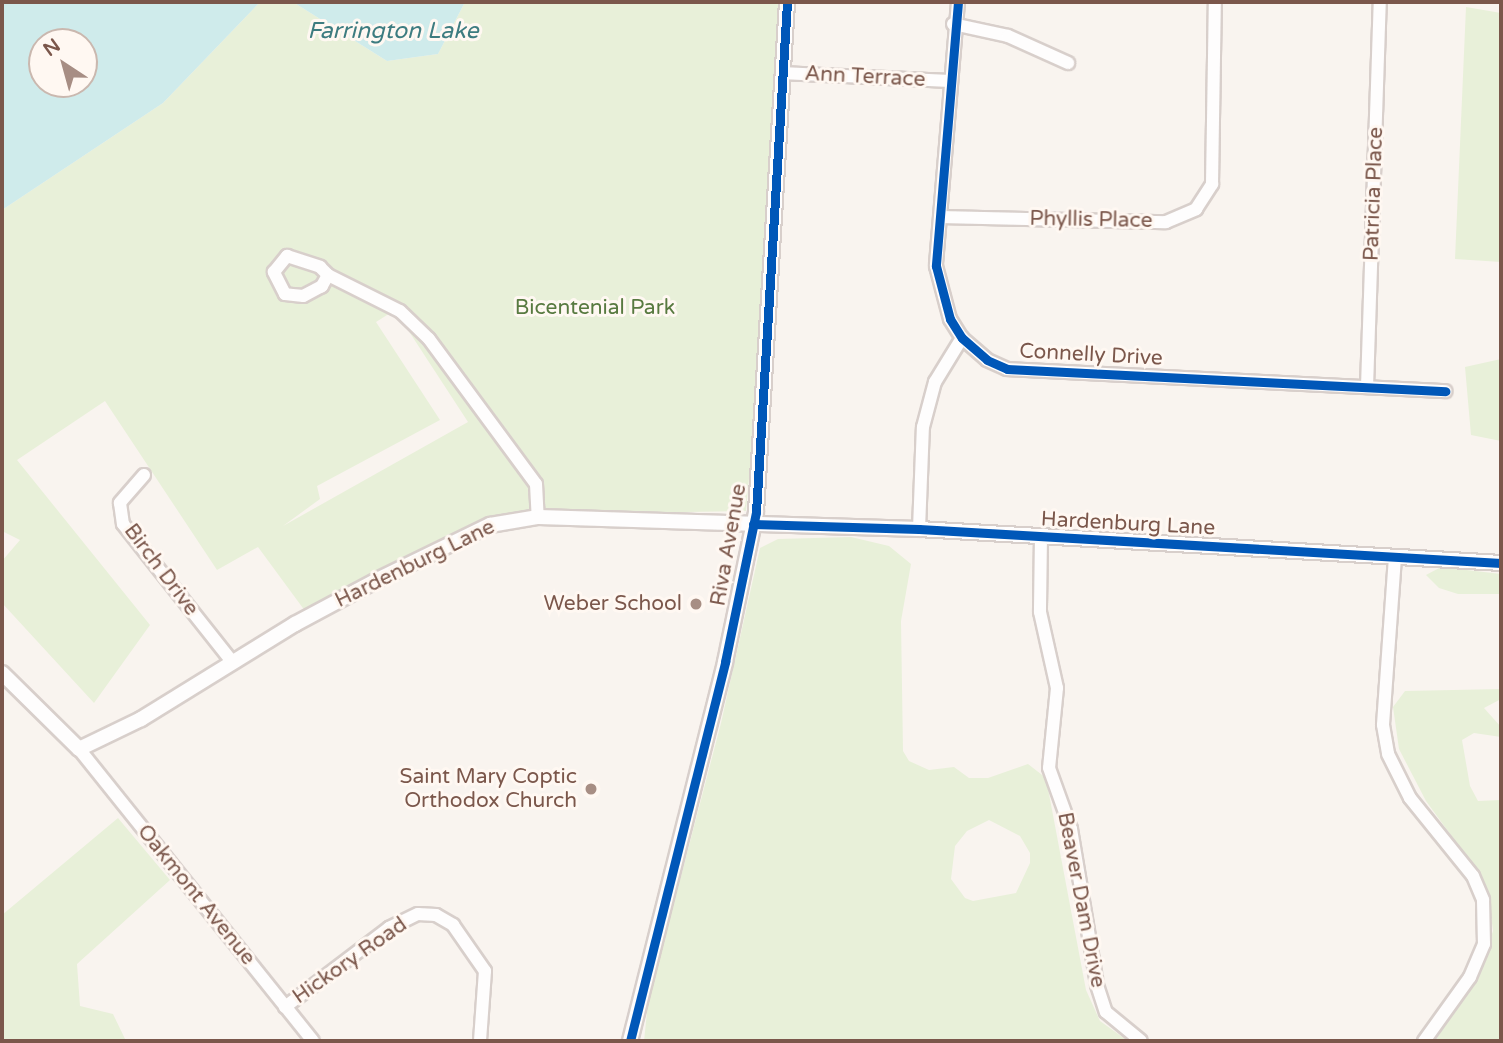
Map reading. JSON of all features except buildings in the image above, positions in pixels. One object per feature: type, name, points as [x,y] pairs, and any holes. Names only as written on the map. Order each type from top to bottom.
[{"type":"street","name":"Riva Avenue","points":[[630,1041],[725,662],[753,524],[786,2]]},
{"type":"street","name":"Connelly Drive","points":[[958,2],[953,24],[936,267],[940,293],[962,338],[987,360],[1007,369],[1445,391]]},
{"type":"street","name":"Phyllis Place","points":[[940,217],[1166,222],[1196,209],[1212,184],[1215,2]]},
{"type":"street","name":"Patricia Place","points":[[1367,387],[1380,2]]},
{"type":"street","points":[[953,24],[1008,36],[1068,63]]},
{"type":"street","name":"Ann Terrace","points":[[782,73],[949,81]]},
{"type":"street","points":[[328,275],[400,311],[429,339],[536,484],[538,517]]},
{"type":"street","points":[[919,529],[923,427],[936,382],[962,338]]},
{"type":"street","name":"Birch Drive","points":[[144,475],[120,503],[123,524],[233,663]]},
{"type":"street","name":"Hardenburg Lane","points":[[79,749],[141,719],[295,624],[458,539],[490,525],[538,517],[919,529],[1501,563]]},
{"type":"street","name":"Beaver Dam Drive","points":[[1041,536],[1040,612],[1057,688],[1049,768],[1071,829],[1097,985],[1106,1012],[1141,1041]]},
{"type":"street","points":[[1395,557],[1383,725],[1388,754],[1410,798],[1473,876],[1483,901],[1480,954],[1470,977],[1424,1041]]},
{"type":"street","points":[[2,673],[79,749]]},
{"type":"street","name":"Oakmont Avenue","points":[[79,749],[313,1041]]},
{"type":"street","name":"Hickory Road","points":[[285,1007],[389,928],[418,914],[436,915],[453,925],[485,971],[484,1025],[480,1041]]},
{"type":"green space","name":"Bicentenial Park","points":[[260,2],[293,2],[387,61],[438,54],[465,2],[787,2],[786,75],[746,511],[504,515],[308,615],[258,547],[217,570],[105,401],[17,460],[150,625],[94,703],[2,603],[2,561],[20,540],[2,531],[2,210],[163,103]],"holes":[[[395,310],[468,422],[283,526],[320,499],[317,486],[440,420],[376,322]]]},
{"type":"green space","points":[[1466,7],[1501,13],[1501,262],[1455,259]]},
{"type":"green space","points":[[1501,359],[1501,441],[1471,435],[1465,367]]},
{"type":"green space","points":[[851,537],[889,546],[911,564],[901,621],[903,751],[909,761],[929,770],[954,767],[969,778],[988,778],[1028,764],[1046,778],[1086,990],[1100,1021],[1128,1041],[644,1041],[648,1003],[721,723],[760,548],[778,539]],"holes":[[[989,820],[1020,836],[1030,853],[1030,863],[1016,893],[973,901],[965,898],[951,879],[955,846],[967,831]]]},
{"type":"green space","points":[[1441,567],[1501,574],[1501,594],[1458,594],[1439,588],[1426,575]]},
{"type":"green space","points":[[1501,689],[1501,699],[1484,708],[1501,727],[1501,737],[1474,733],[1462,740],[1470,786],[1478,801],[1501,800],[1501,1041],[1435,1041],[1478,975],[1493,931],[1488,894],[1477,871],[1426,801],[1399,749],[1393,707],[1405,691]]},
{"type":"green space","points":[[118,818],[170,880],[77,964],[80,1006],[113,1014],[126,1041],[2,1041],[2,915]]},
{"type":"water","name":"Farrington Lake","points":[[2,2],[260,2],[163,103],[2,210]]},
{"type":"water","name":"Farrington Lake","points":[[293,2],[465,2],[438,54],[387,61]]},
{"type":"cycle path","points":[[630,1041],[725,662],[756,512],[787,2]]},
{"type":"cycle path","points":[[958,2],[936,266],[950,319],[962,338],[987,360],[1007,369],[1445,391]]},
{"type":"cycle path","points":[[753,524],[919,529],[1501,563]]},
{"type":"place","name":"Weber School","points":[[696,604]]},
{"type":"place","name":"Saint Mary Coptic Orthodox Church","points":[[591,789]]}]
